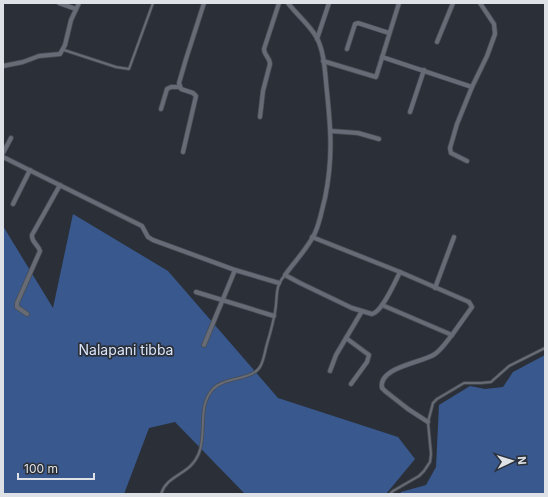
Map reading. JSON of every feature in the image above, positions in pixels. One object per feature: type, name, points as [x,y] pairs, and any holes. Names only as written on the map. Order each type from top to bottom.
[{"type":"street","points":[[59,3],[76,9]]},
{"type":"street","points":[[3,66],[23,62],[39,56],[60,54],[64,50],[71,20],[79,3]]},
{"type":"street","points":[[180,87],[179,83],[204,3]]},
{"type":"street","points":[[260,117],[264,85],[270,64],[270,60],[264,49],[278,3]]},
{"type":"street","points":[[288,3],[317,39],[323,61],[331,132],[331,160],[322,211],[312,237],[285,275],[370,314],[376,313],[382,305],[400,272]]},
{"type":"street","points":[[317,39],[329,3]]},
{"type":"street","points":[[323,61],[376,77],[399,3]]},
{"type":"street","points":[[437,42],[454,3]]},
{"type":"street","points":[[467,161],[453,154],[450,150],[457,124],[472,87],[487,56],[495,31],[494,24],[480,3]]},
{"type":"street","points":[[347,49],[355,24],[358,23],[389,33]]},
{"type":"street","points":[[382,56],[472,87]]},
{"type":"street","points":[[410,112],[424,70]]},
{"type":"street","points":[[161,109],[168,88],[180,87],[196,96],[183,152]]},
{"type":"street","points":[[331,132],[358,134],[379,139]]},
{"type":"street","points":[[3,153],[11,138]]},
{"type":"street","points":[[3,157],[142,226],[148,237],[153,240],[235,270],[279,282]]},
{"type":"street","points":[[13,204],[30,170]]},
{"type":"street","points":[[27,314],[17,307],[17,303],[40,250],[33,241],[32,235],[60,185]]},
{"type":"street","points":[[312,237],[400,272],[469,302],[472,306],[452,335],[436,354],[424,360],[392,371],[386,375],[382,382],[382,388],[385,391],[428,422]]},
{"type":"street","points":[[434,288],[454,237]]},
{"type":"street","points":[[204,345],[235,270]]},
{"type":"street","points":[[196,292],[274,316]]},
{"type":"street","points":[[382,305],[452,335]]},
{"type":"street","points":[[330,371],[336,355],[362,311]]},
{"type":"street","points":[[346,338],[369,355],[367,362],[351,384]]},
{"type":"lane","points":[[64,50],[116,67],[129,69],[153,3]]},
{"type":"lane","points":[[160,494],[169,481],[185,471],[197,457],[202,440],[203,410],[206,400],[212,390],[224,382],[253,374],[260,367],[274,316],[279,282],[285,275]]},
{"type":"lane","points":[[390,494],[419,476],[428,465],[431,454],[428,422],[433,403],[439,397],[464,383],[491,382],[509,366],[545,348]]},
{"type":"green space","name":"Nalapani tibba","points":[[73,214],[168,271],[278,398],[398,437],[415,459],[386,494],[245,494],[175,422],[149,428],[124,494],[3,494],[3,226],[53,308]]},
{"type":"green space","points":[[545,355],[545,494],[400,494],[401,492],[426,485],[436,467],[439,405],[470,386],[485,389],[503,387],[513,372]]}]
